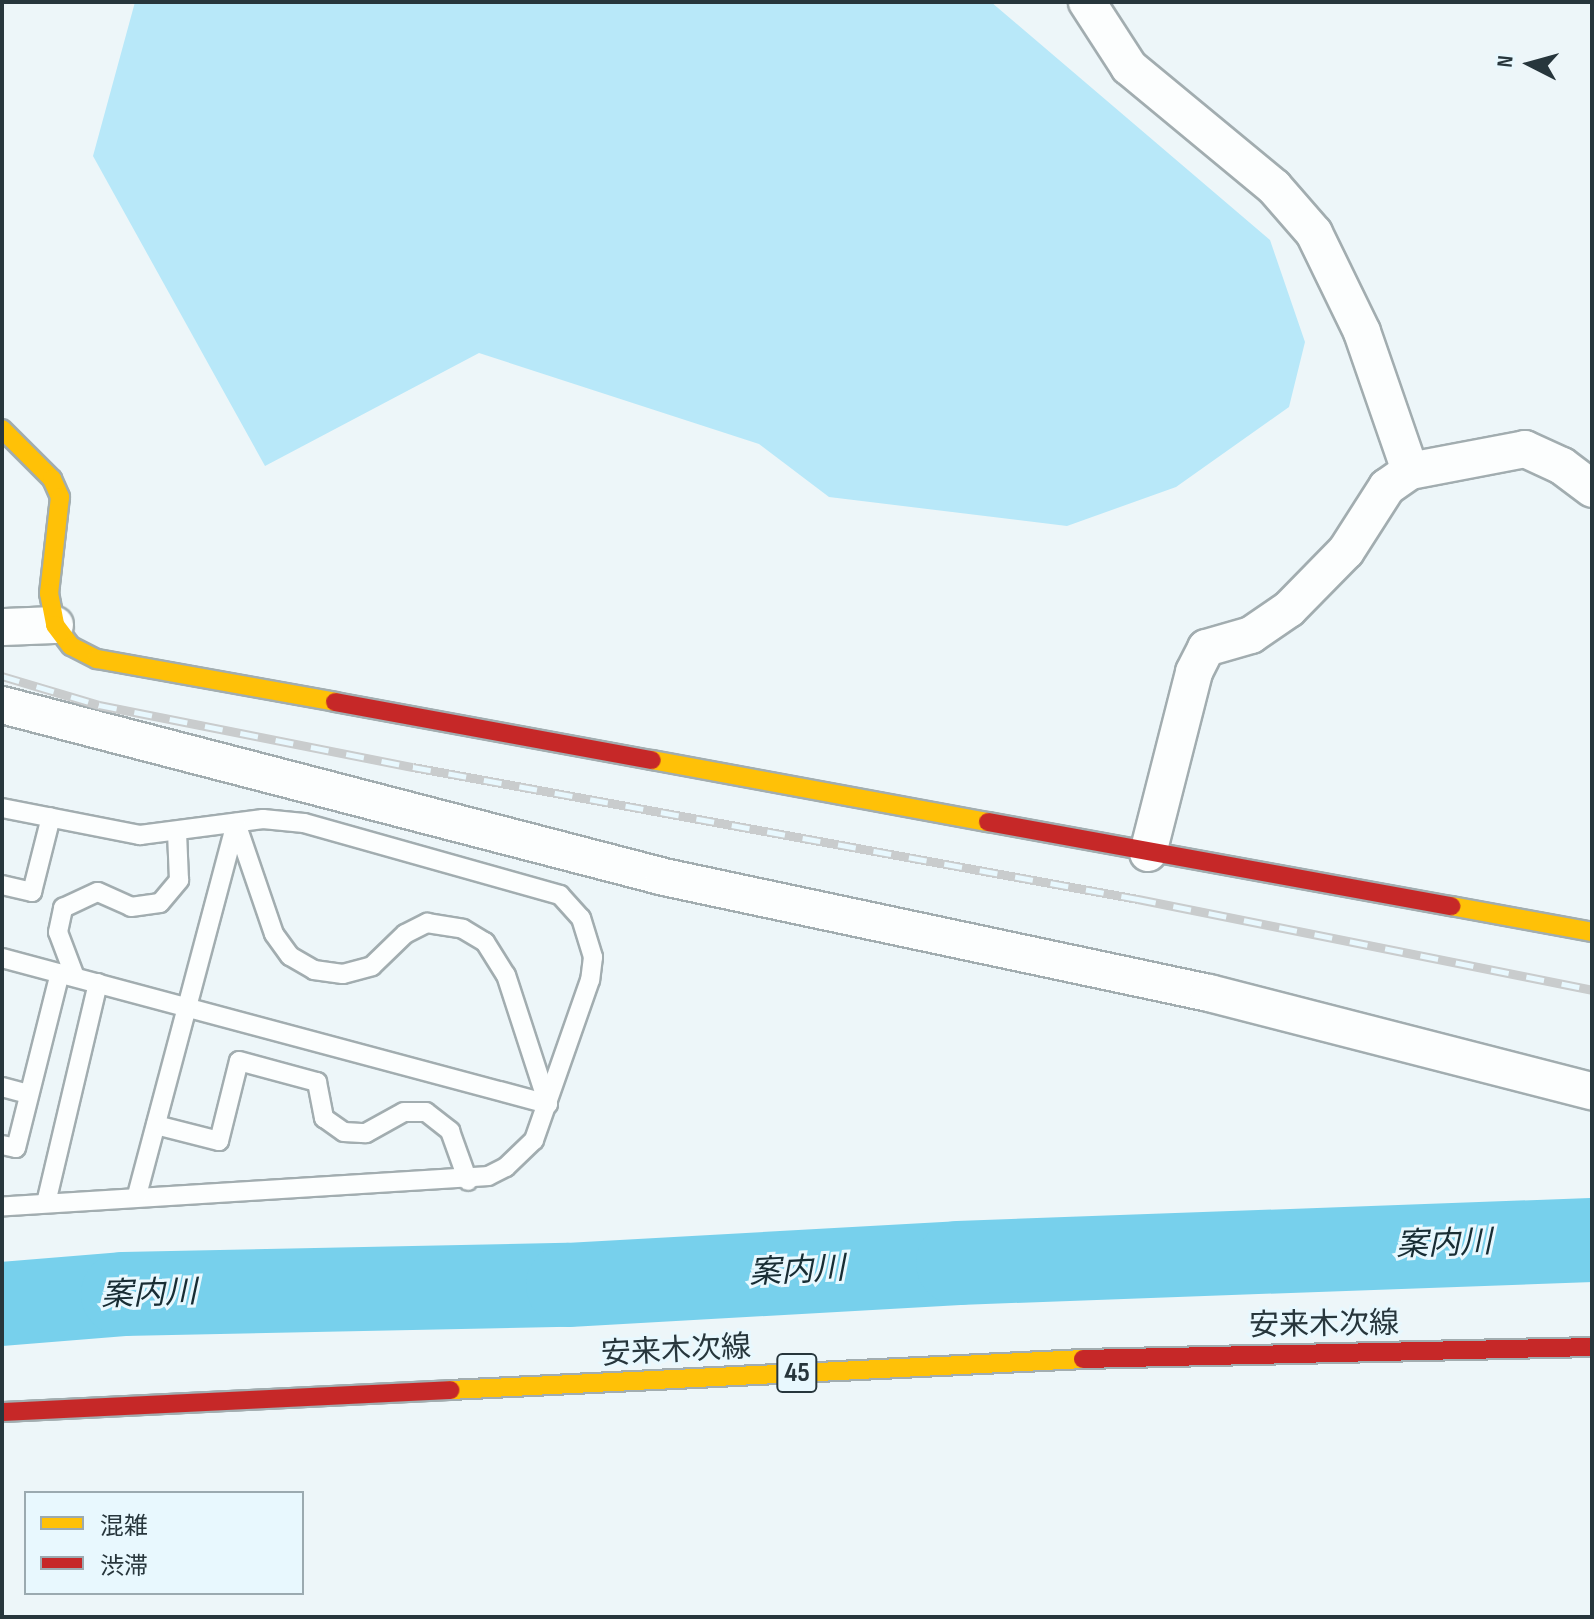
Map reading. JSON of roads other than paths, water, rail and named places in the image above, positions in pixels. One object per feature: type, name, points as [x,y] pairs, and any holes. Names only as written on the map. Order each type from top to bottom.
[{"type":"street","points":[[1087,2],[1129,67],[1274,187],[1314,233],[1362,332],[1410,471]]},
{"type":"street","points":[[2,429],[52,479],[60,497],[49,593],[55,625],[71,646],[97,659],[1592,932]]},
{"type":"street","points":[[1148,853],[1194,672],[1206,648],[1271,625],[1346,551],[1387,487],[1410,471],[1525,449],[1562,466],[1592,489]]},
{"type":"street","points":[[2,627],[55,625]]},
{"type":"street","points":[[2,705],[664,877],[1209,993],[1592,1091]]},
{"type":"street","name":"安来木次線","points":[[2,1412],[1075,1360],[1592,1347]]},
{"type":"lane","points":[[2,808],[140,835],[283,819],[304,823],[545,890],[570,904],[590,937],[590,980],[548,1104],[534,1140],[506,1167],[468,1181],[137,1195],[2,1207]]},
{"type":"lane","points":[[2,885],[32,892],[51,817]]},
{"type":"lane","points":[[137,1195],[236,823]]},
{"type":"lane","points":[[236,823],[274,934],[290,956],[314,970],[343,974],[372,966],[405,934],[427,923],[463,929],[485,942],[506,975],[548,1104]]},
{"type":"lane","points":[[2,1145],[16,1148],[29,1094],[68,975],[58,932],[63,908],[98,892],[131,907],[165,900],[179,880],[177,833]]},
{"type":"lane","points":[[2,958],[548,1104]]},
{"type":"lane","points":[[46,1203],[98,983]]},
{"type":"lane","points":[[156,1125],[219,1141],[239,1061],[317,1082],[324,1118],[344,1132],[366,1133],[404,1112],[426,1112],[450,1131],[468,1181]]},
{"type":"lane","points":[[2,1087],[29,1094]]},
{"type":"waterway","name":"案内川","points":[[2,1304],[123,1294],[568,1285],[958,1263],[1592,1240]]},
{"type":"railway","points":[[2,676],[99,705],[413,767],[1138,899],[1592,990]]}]
